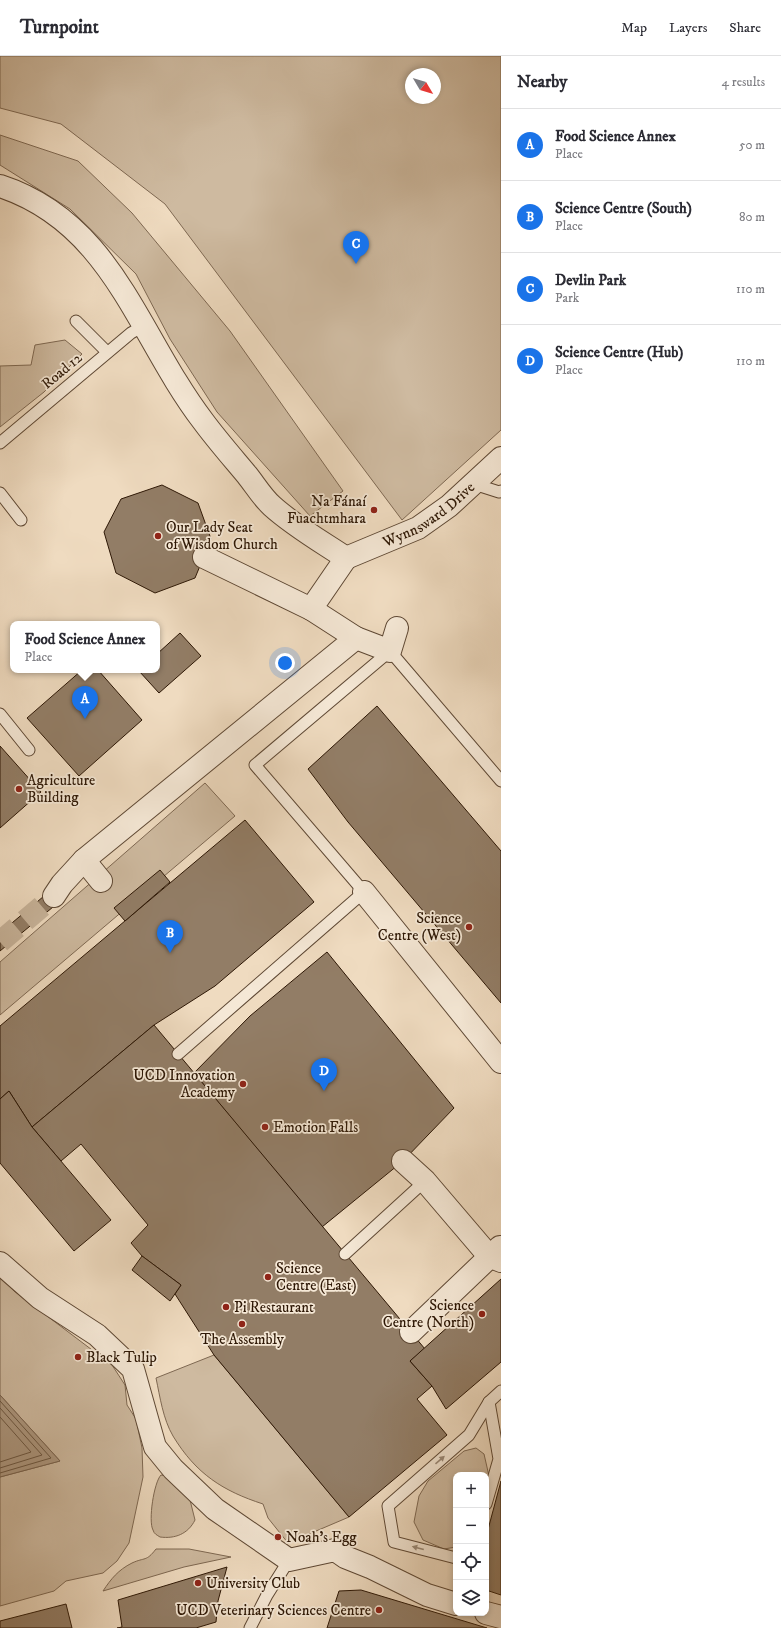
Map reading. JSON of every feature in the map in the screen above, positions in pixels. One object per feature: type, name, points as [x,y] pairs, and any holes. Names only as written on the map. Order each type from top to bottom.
[{"type":"street","points":[[0,186],[23,195],[47,208],[71,227],[98,254],[120,284],[145,325],[166,366],[202,421],[271,506],[346,558],[311,609]]},
{"type":"street","name":"Wynnsward Drive","points":[[346,558],[418,528],[449,506],[501,458]]},
{"type":"street","points":[[204,557],[311,609],[356,638],[390,651],[397,628]]},
{"type":"street","points":[[54,896],[62,884],[84,860],[356,638]]},
{"type":"street","points":[[84,860],[101,881]]},
{"type":"street","points":[[364,892],[501,1062]]},
{"type":"street","points":[[403,1161],[425,1181],[497,1255],[411,1332]]},
{"type":"street","points":[[0,1263],[40,1298],[97,1335],[133,1369],[155,1447],[173,1469],[215,1509],[289,1560],[335,1550],[345,1557],[427,1595],[453,1603]]},
{"type":"street","points":[[489,1614],[501,1617]]},
{"type":"lane","points":[[76,321],[107,352]]},
{"type":"lane","name":"Road 12","points":[[0,443],[107,352],[131,333],[145,325]]},
{"type":"lane","points":[[474,484],[500,492],[501,491]]},
{"type":"lane","points":[[0,493],[21,520]]},
{"type":"lane","points":[[178,1054],[364,892],[255,765],[390,651],[501,781]]},
{"type":"lane","points":[[0,714],[29,750]]},
{"type":"lane","points":[[345,1254],[425,1181]]},
{"type":"lane","points":[[453,1557],[394,1542],[388,1506],[469,1435],[488,1402],[501,1391]]},
{"type":"lane","points":[[488,1402],[499,1459],[489,1494]]},
{"type":"lane","points":[[250,1628],[266,1595],[289,1560]]},
{"type":"shaded area","points":[[0,56],[501,56],[501,430],[402,520],[165,204],[61,124],[0,108]]},
{"type":"shaded area","points":[[0,135],[78,161],[132,213],[230,331],[343,491],[310,516],[217,412],[170,339],[136,274],[70,209],[0,165]]},
{"type":"shaded area","points":[[65,340],[82,354],[44,392],[0,427],[0,366],[31,365],[35,345]]},
{"type":"shaded area","points":[[205,783],[235,816],[0,1015],[0,962]]},
{"type":"shaded area","points":[[0,1274],[14,1291],[112,1365],[125,1385],[127,1405],[136,1419],[142,1448],[143,1477],[129,1543],[117,1561],[103,1573],[66,1581],[54,1591],[0,1606],[0,1477],[60,1461],[0,1395]]},
{"type":"shaded area","points":[[214,1355],[349,1517],[288,1543],[268,1518],[263,1504],[223,1487],[201,1471],[191,1461],[173,1436],[167,1422],[162,1408],[156,1378]]},
{"type":"shaded area","points":[[476,1448],[484,1454],[488,1472],[453,1472],[453,1548],[444,1549],[423,1540],[414,1522],[419,1496],[428,1481],[464,1451]]},
{"type":"shaded area","points":[[161,1475],[167,1476],[190,1500],[195,1520],[189,1529],[176,1536],[160,1537],[154,1532],[152,1525],[151,1510],[154,1493],[158,1479]]},
{"type":"shaded area","points":[[156,1549],[189,1549],[231,1557],[184,1567],[103,1591],[119,1572],[132,1563],[147,1558]]},
{"type":"water","points":[[0,1395],[60,1461],[0,1477]]},
{"type":"building","name":"Our Lady Seat of Wisdom Church","points":[[162,485],[198,503],[211,539],[195,578],[155,593],[116,573],[104,532],[121,499]]},
{"type":"building","points":[[180,633],[201,656],[159,693],[141,673],[160,673],[160,651]]},
{"type":"building","points":[[79,673],[101,673],[142,720],[79,776],[27,718]]},
{"type":"building","name":"Science Centre (West)","points":[[377,706],[501,851],[501,1003],[348,822],[308,769]]},
{"type":"building","name":"Agriculture Building","points":[[0,746],[41,792],[0,828]]},
{"type":"building","points":[[245,820],[314,902],[215,986],[154,1025],[32,1127],[9,1091],[0,1099],[0,1026]]},
{"type":"building","points":[[160,870],[170,882],[125,921],[114,908]]},
{"type":"building","points":[[50,891],[59,902],[0,951],[0,933]]},
{"type":"building","points":[[327,952],[454,1108],[403,1161],[322,1227],[194,1073],[250,1016]]},
{"type":"building","name":"Science Centre (East)","points":[[154,1025],[425,1349],[410,1361],[432,1386],[417,1399],[447,1435],[349,1517],[214,1355],[175,1294],[181,1285],[142,1256],[131,1243],[148,1225],[81,1144],[61,1161],[32,1127]]},
{"type":"building","points":[[9,1091],[32,1127],[111,1220],[74,1251],[0,1163],[0,1099]]},
{"type":"building","points":[[142,1256],[181,1285],[170,1301],[132,1270]]},
{"type":"building","name":"Science Centre (North)","points":[[501,1279],[501,1362],[446,1409],[432,1386],[410,1361]]},
{"type":"building","points":[[501,1481],[501,1595],[489,1591],[489,1526]]},
{"type":"building","name":"University Club","points":[[227,1567],[218,1601],[216,1622],[196,1628],[117,1628],[122,1627],[118,1600]]},
{"type":"building","name":"UCD Veterinary Sciences Centre","points":[[361,1590],[487,1628],[327,1628],[339,1591]]},
{"type":"building","points":[[66,1604],[72,1628],[0,1628],[0,1621]]},
{"type":"tunnel","points":[[0,942],[54,896]]},
{"type":"place","name":"Devlin Park","points":[[356,264]]},
{"type":"place","name":"Na Fánaí Fuachtmhara","points":[[374,510]]},
{"type":"place","name":"Our Lady Seat of Wisdom Church","points":[[158,536]]},
{"type":"place","name":"Food Science Annex","points":[[85,719]]},
{"type":"place","name":"Agriculture Building","points":[[19,789]]},
{"type":"place","name":"Science Centre (West)","points":[[469,927]]},
{"type":"place","name":"Science Centre (South)","points":[[170,953]]},
{"type":"place","name":"UCD Innovation Academy","points":[[243,1084]]},
{"type":"place","name":"Science Centre (Hub)","points":[[324,1091]]},
{"type":"place","name":"Emotion Falls","points":[[265,1127]]},
{"type":"place","name":"Science Centre (East)","points":[[268,1277]]},
{"type":"place","name":"Pi Restaurant","points":[[226,1307]]},
{"type":"place","name":"Science Centre (North)","points":[[482,1314]]},
{"type":"place","name":"The Assembly","points":[[242,1324]]},
{"type":"place","name":"Black Tulip","points":[[78,1357]]},
{"type":"place","name":"Noah’s Egg","points":[[278,1537]]},
{"type":"place","name":"University Club","points":[[198,1583]]},
{"type":"place","name":"UCD Veterinary Sciences Centre","points":[[379,1610]]}]
